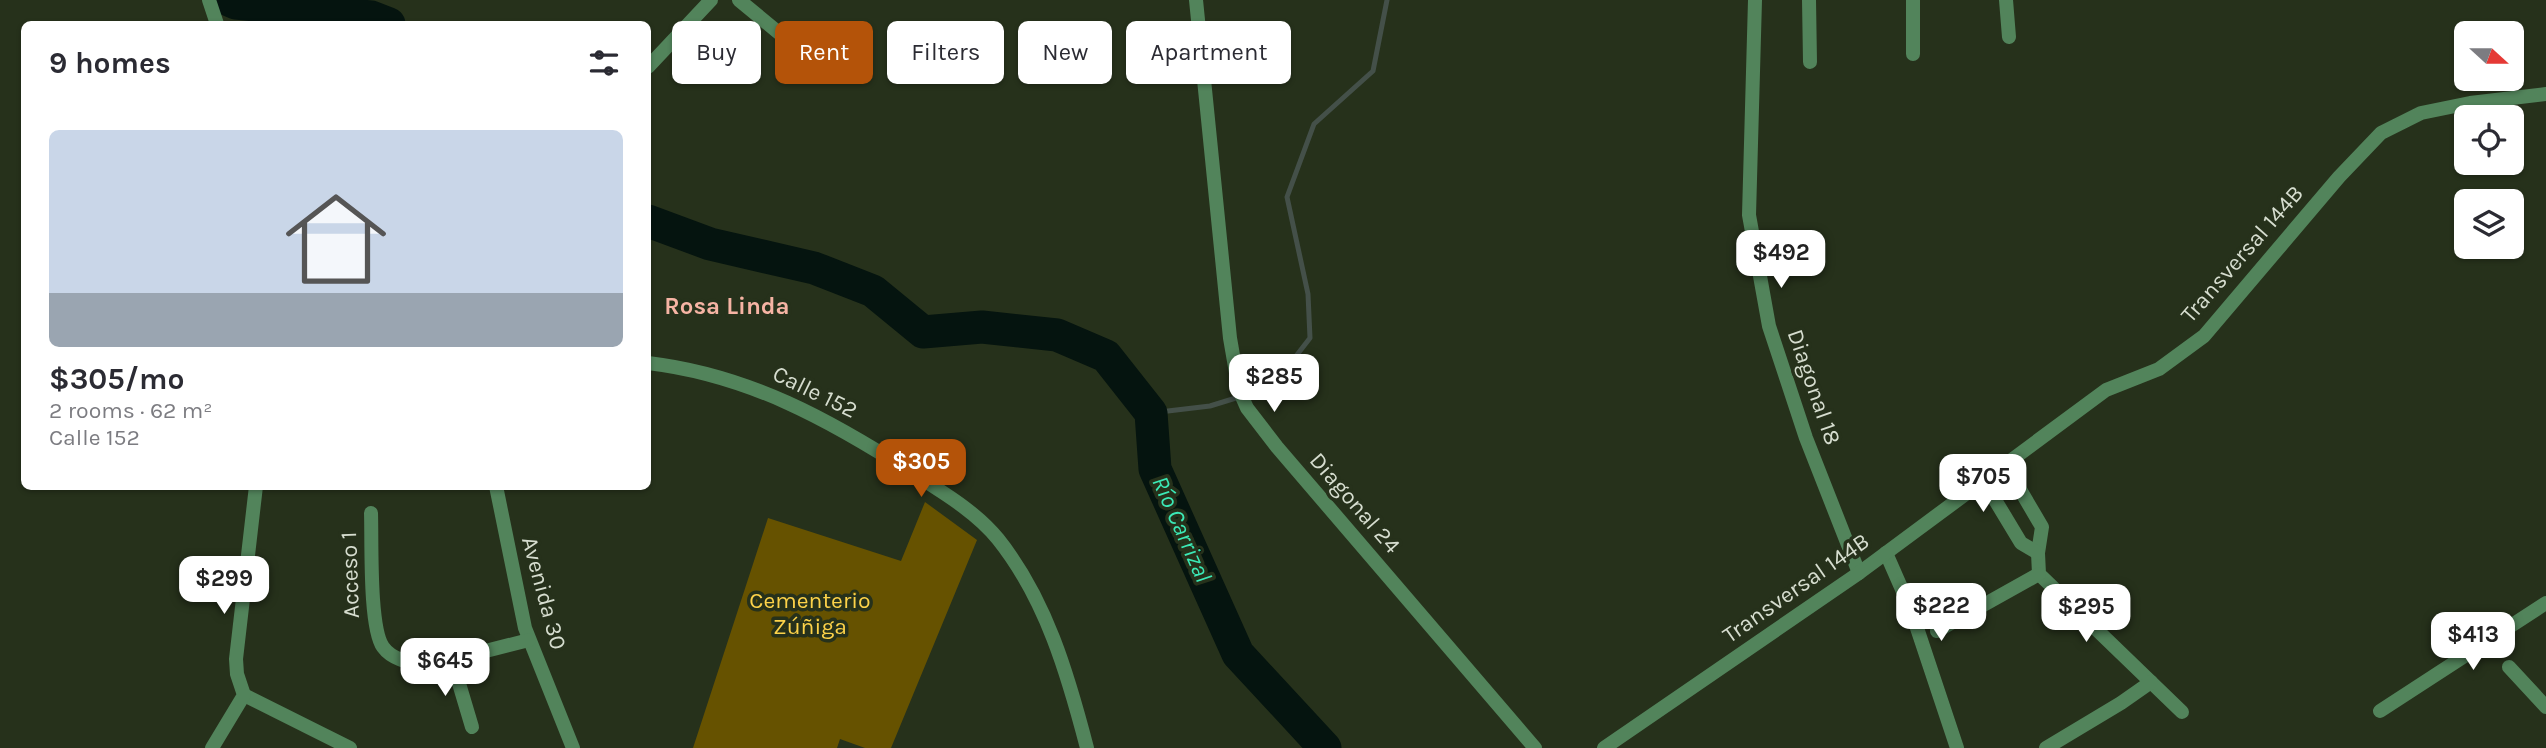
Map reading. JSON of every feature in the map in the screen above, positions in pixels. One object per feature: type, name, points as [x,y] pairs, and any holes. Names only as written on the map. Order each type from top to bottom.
[{"type":"street","points":[[209,0],[216,21]]},
{"type":"street","points":[[651,64],[712,0]]},
{"type":"street","points":[[739,0],[775,30]]},
{"type":"street","name":"Diagonal 24","points":[[1196,0],[1230,338],[1239,390],[1247,408],[1535,748]]},
{"type":"street","name":"Diagonal 18","points":[[1755,0],[1749,215],[1769,326],[1806,438],[1859,573]]},
{"type":"street","points":[[1809,0],[1810,62]]},
{"type":"street","points":[[1913,0],[1913,54]]},
{"type":"street","points":[[2006,0],[2009,37]]},
{"type":"street","name":"Transversal 144B","points":[[1604,748],[1859,573],[2106,390],[2159,369],[2204,336],[2339,177],[2381,133],[2421,113],[2470,103],[2546,94]]},
{"type":"street","name":"Calle 152","points":[[651,364],[725,378],[776,396],[882,453],[982,522],[1000,541],[1034,594],[1073,695],[1087,748]]},
{"type":"street","points":[[2005,464],[2042,527],[2038,553],[2039,574],[2182,712]]},
{"type":"street","points":[[1983,480],[2021,543],[2038,553]]},
{"type":"street","points":[[256,490],[236,659],[237,674],[244,695],[350,748]]},
{"type":"street","name":"Avenida 30","points":[[497,490],[528,640],[573,748]]},
{"type":"street","name":"Acceso 1","points":[[370,513],[376,629],[383,648],[395,657],[427,666],[528,640]]},
{"type":"street","points":[[1886,553],[1911,610],[1957,748]]},
{"type":"street","points":[[1937,631],[2039,574]]},
{"type":"street","points":[[2380,711],[2546,603]]},
{"type":"street","points":[[452,660],[472,727]]},
{"type":"street","points":[[2509,667],[2546,707]]},
{"type":"street","points":[[2046,748],[2151,682]]},
{"type":"street","points":[[212,748],[244,695]]},
{"type":"green space","name":"Cementerio Zúñiga","points":[[925,502],[977,540],[891,748],[865,748],[840,739],[837,748],[693,748],[768,518],[901,561]]},
{"type":"waterway","name":"Río Carrizal","points":[[229,0],[236,3],[371,17],[381,21]]},
{"type":"waterway","points":[[1151,413],[1210,406],[1265,389],[1286,369],[1310,338],[1308,294],[1287,197],[1314,124],[1373,71],[1387,0]]},
{"type":"waterway","name":"Río Carrizal","points":[[651,222],[710,244],[814,268],[873,291],[923,332],[982,327],[1057,335],[1106,356],[1151,413],[1155,469],[1238,654],[1325,748]]},
{"type":"district","name":"Rosa Linda","points":[[727,306]]}]
